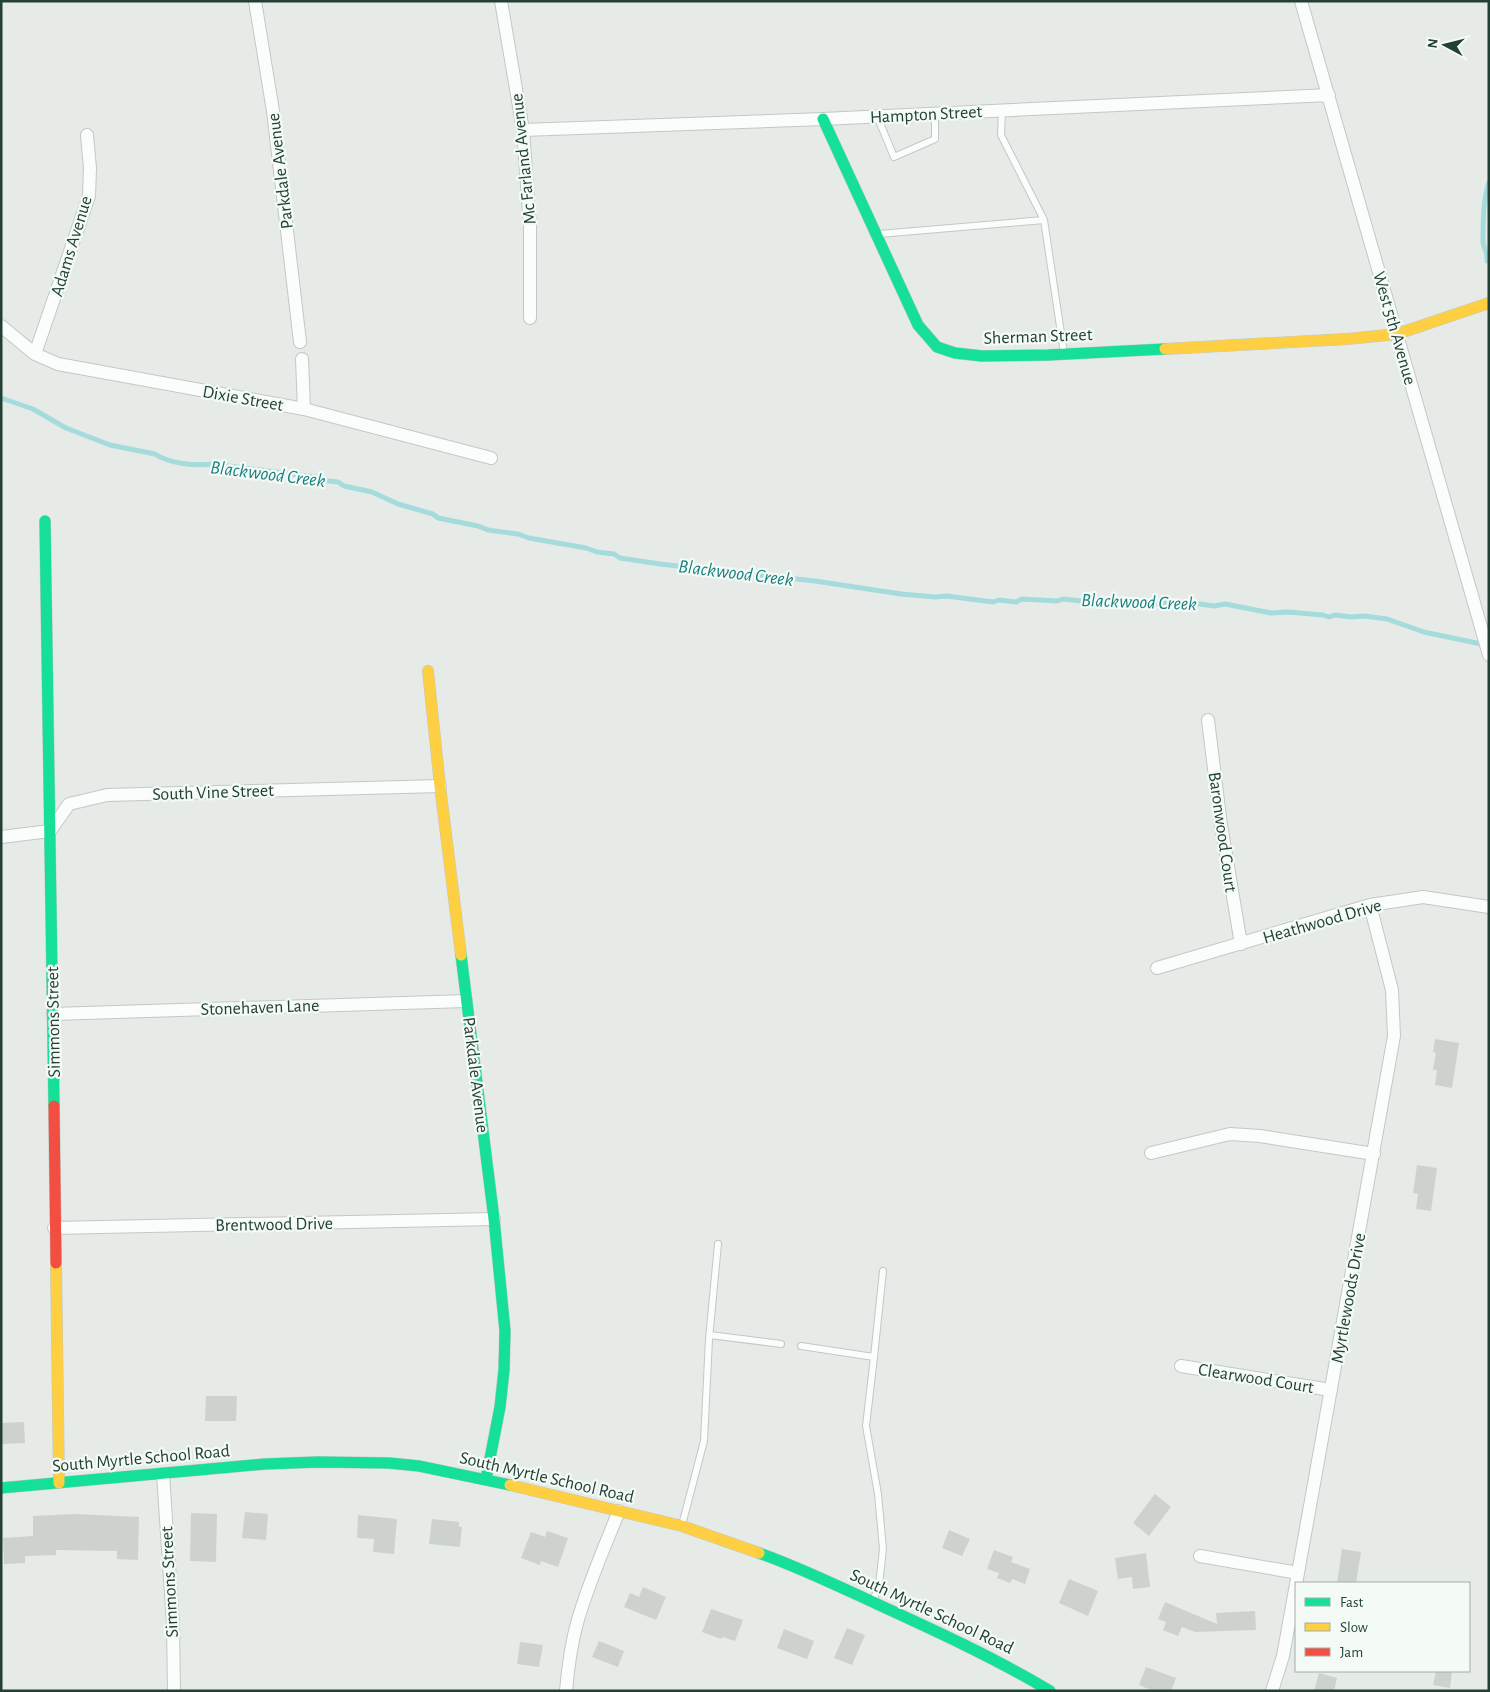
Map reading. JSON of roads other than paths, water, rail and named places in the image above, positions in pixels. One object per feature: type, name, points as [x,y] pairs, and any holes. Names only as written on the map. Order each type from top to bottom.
[{"type":"street","name":"Parkdale Avenue","points":[[255,1],[274,112],[300,342]]},
{"type":"street","name":"Mc Farland Avenue","points":[[501,1],[523,130],[530,227],[530,318]]},
{"type":"street","name":"West 5th Avenue","points":[[1301,1],[1489,655]]},
{"type":"street","name":"Hampton Street","points":[[523,130],[1329,95]]},
{"type":"street","name":"Sherman Street","points":[[823,118],[918,325],[937,347],[955,353],[982,356],[1064,354],[1347,339],[1397,334]]},
{"type":"street","name":"Adams Avenue","points":[[35,354],[89,196],[90,168],[87,135]]},
{"type":"street","points":[[1397,334],[1489,303]]},
{"type":"street","name":"Dixie Street","points":[[1,326],[35,354],[58,364],[304,409],[491,458]]},
{"type":"street","points":[[302,359],[304,409]]},
{"type":"street","name":"Simmons Street","points":[[45,521],[59,1483]]},
{"type":"street","name":"Parkdale Avenue","points":[[428,671],[440,786],[494,1219],[505,1331],[504,1370],[500,1406],[486,1479]]},
{"type":"street","name":"Baronwood Court","points":[[1208,720],[1221,825],[1241,944]]},
{"type":"street","name":"South Vine Street","points":[[50,831],[69,804],[107,795],[440,786]]},
{"type":"street","points":[[1,836],[50,831]]},
{"type":"street","name":"Heathwood Drive","points":[[1157,968],[1370,904],[1423,897],[1489,907]]},
{"type":"street","name":"Myrtlewoods Drive","points":[[1296,1582],[1394,1036],[1392,990],[1370,904]]},
{"type":"street","name":"Stonehaven Lane","points":[[53,1014],[466,1001]]},
{"type":"street","points":[[1151,1153],[1230,1134],[1260,1136],[1374,1154]]},
{"type":"street","name":"Brentwood Drive","points":[[54,1228],[494,1219]]},
{"type":"street","name":"Clearwood Court","points":[[1181,1366],[1332,1390]]},
{"type":"street","name":"South Myrtle School Road","points":[[1,1488],[265,1464],[344,1461],[409,1465],[486,1479],[682,1526],[782,1561],[1017,1671],[1050,1691]]},
{"type":"street","name":"Simmons Street","points":[[163,1474],[174,1691]]},
{"type":"street","points":[[566,1691],[569,1662],[577,1623],[592,1578],[619,1511]]},
{"type":"street","points":[[1200,1556],[1298,1573]]},
{"type":"street","name":"Myrtlewoods Drive","points":[[1272,1691],[1283,1656],[1295,1590]]},
{"type":"lane","points":[[1002,110],[1001,135],[1044,220],[1064,354]]},
{"type":"lane","points":[[877,116],[894,157],[934,139],[935,113]]},
{"type":"lane","points":[[875,234],[1044,220]]},
{"type":"lane","points":[[682,1526],[704,1441],[710,1335],[718,1244]]},
{"type":"lane","points":[[873,1602],[879,1586],[884,1549],[878,1494],[866,1426],[883,1272]]},
{"type":"lane","points":[[710,1335],[781,1344]]},
{"type":"lane","points":[[801,1346],[874,1357]]},
{"type":"waterway","points":[[1487,261],[1483,242],[1483,227],[1484,204],[1489,182]]},
{"type":"waterway","name":"Blackwood Creek","points":[[1,398],[33,409],[66,428],[110,445],[155,454],[175,462],[198,465],[213,464],[316,477],[321,480],[338,482],[344,486],[372,492],[398,504],[433,514],[438,518],[478,526],[488,530],[518,534],[529,538],[614,554],[620,558],[815,581],[901,594],[935,597],[947,596],[993,602],[999,600],[1016,602],[1022,599],[1057,601],[1063,599],[1092,602],[1127,601],[1156,604],[1162,602],[1179,604],[1185,602],[1214,606],[1225,604],[1271,613],[1288,612],[1329,617],[1335,615],[1364,616],[1387,619],[1424,632],[1486,645]]}]
